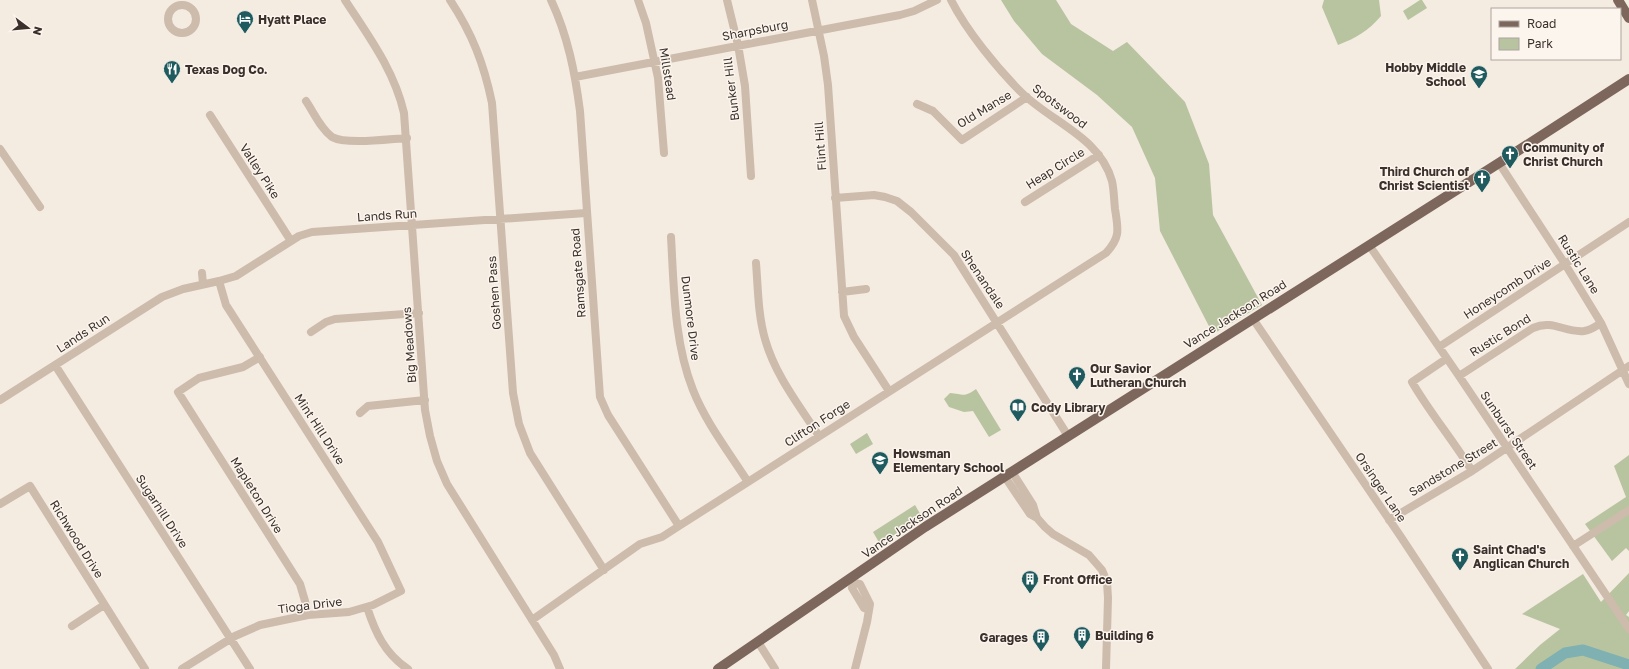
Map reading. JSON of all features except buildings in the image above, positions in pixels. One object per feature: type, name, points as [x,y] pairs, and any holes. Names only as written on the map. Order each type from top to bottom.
[{"type":"main road","points":[[1618,0],[1629,18]]},
{"type":"main road","name":"Vance Jackson Road","points":[[718,669],[852,583],[926,527],[1629,79]]},
{"type":"street","name":"Big Meadows","points":[[345,0],[389,69],[404,113],[425,400],[430,436],[437,461],[447,484],[554,655],[560,669]]},
{"type":"street","name":"Goshen Pass","points":[[450,0],[469,32],[479,55],[487,78],[494,121],[513,393],[519,424],[530,453],[604,570]]},
{"type":"street","name":"Ramsgate Road","points":[[551,0],[570,50],[580,111],[600,397],[608,415],[679,526]]},
{"type":"street","name":"Millstead","points":[[638,0],[646,23],[655,61],[660,92],[664,153]]},
{"type":"street","name":"Bunker Hill","points":[[727,0],[738,45],[744,86],[751,176]]},
{"type":"street","name":"Flint Hill","points":[[812,0],[819,30],[828,85],[844,316],[849,327],[889,391]]},
{"type":"street","name":"Sharpsburg","points":[[575,77],[900,15],[914,11],[937,0]]},
{"type":"street","name":"Spotswood","points":[[951,0],[963,21],[984,48],[1027,97],[1036,106],[1083,138],[1099,155],[1106,166],[1113,183],[1117,227],[1117,236],[1114,244]]},
{"type":"street","name":"Old Manse","points":[[917,104],[933,111],[962,140],[1027,97]]},
{"type":"street","points":[[306,101],[323,128],[331,136],[340,140],[349,141],[406,138]]},
{"type":"street","name":"Valley Pike","points":[[210,114],[291,241]]},
{"type":"street","points":[[0,149],[40,207]]},
{"type":"street","name":"Heap Circle","points":[[1025,202],[1099,155]]},
{"type":"street","points":[[0,165],[8,160]]},
{"type":"street","name":"Rustic Lane","points":[[1499,163],[1565,264],[1601,323],[1626,368],[1629,384]]},
{"type":"street","name":"Shenandale","points":[[835,198],[880,196],[891,199],[907,208],[954,255],[1068,436]]},
{"type":"street","name":"Lands Run","points":[[0,400],[162,297],[203,284],[219,282],[245,271],[305,233],[586,213]]},
{"type":"street","name":"Honeycomb Drive","points":[[1439,347],[1629,222]]},
{"type":"street","name":"Dunmore Drive","points":[[671,237],[677,321],[685,368],[693,391],[703,412],[748,482]]},
{"type":"street","name":"Clifton Forge","points":[[532,620],[640,544],[662,537],[997,322],[1106,254],[1114,244]]},
{"type":"street","name":"Sunburst Street","points":[[1369,245],[1629,629]]},
{"type":"street","points":[[756,262],[761,323],[769,352],[782,379],[819,436]]},
{"type":"street","points":[[202,273],[203,284]]},
{"type":"street","name":"Mint Hill Drive","points":[[219,282],[226,305],[378,542],[401,591]]},
{"type":"street","points":[[842,292],[866,289]]},
{"type":"street","points":[[311,332],[326,322],[335,319],[419,313]]},
{"type":"street","name":"Orsinger Lane","points":[[1253,319],[1488,669]]},
{"type":"street","name":"Rustic Bond","points":[[1459,376],[1541,324],[1555,325],[1569,330],[1585,331],[1601,323]]},
{"type":"street","name":"Mapleton Drive","points":[[260,357],[243,367],[199,378],[178,392],[300,584],[308,615]]},
{"type":"street","points":[[1446,359],[1412,382],[1428,409],[1448,434],[1472,470]]},
{"type":"street","name":"Sugarhill Drive","points":[[55,365],[250,669]]},
{"type":"street","name":"Sandstone Street","points":[[1389,520],[1507,448],[1626,368]]},
{"type":"street","points":[[360,412],[368,406],[425,400]]},
{"type":"street","points":[[1008,474],[1030,514],[1038,518],[1045,528],[1053,534],[1089,555],[1102,570],[1107,582],[1108,598],[1106,669]]},
{"type":"street","name":"Richwood Drive","points":[[0,504],[30,486],[145,669]]},
{"type":"street","points":[[1573,546],[1629,510]]},
{"type":"street","points":[[855,669],[870,604],[860,584],[852,583],[849,593],[854,599],[859,599],[864,608],[868,610]]},
{"type":"street","name":"Tioga Drive","points":[[182,669],[230,639],[260,625],[308,615],[338,614],[367,607],[401,591]]},
{"type":"street","points":[[72,626],[104,605]]},
{"type":"street","points":[[367,607],[374,630],[383,645],[408,669]]},
{"type":"street","points":[[758,642],[775,669]]},
{"type":"green space","points":[[1001,0],[1056,0],[1071,24],[1113,51],[1127,42],[1185,102],[1209,164],[1213,215],[1262,305],[1213,334],[1160,231],[1155,178],[1132,127],[1097,95],[1042,54],[1014,21]]},
{"type":"green space","points":[[1324,0],[1379,0],[1381,16],[1361,34],[1338,45],[1322,7]]},
{"type":"green space","points":[[1422,0],[1427,8],[1408,20],[1403,11]]},
{"type":"green space","points":[[976,389],[1001,430],[989,437],[973,411],[964,412],[949,407],[944,399],[950,393],[961,395],[972,392]]},
{"type":"green space","points":[[867,433],[873,444],[856,454],[850,444]]},
{"type":"green space","points":[[1629,455],[1629,551],[1626,548],[1612,561],[1585,524],[1626,497],[1614,466]]},
{"type":"green space","points":[[915,505],[922,517],[880,544],[873,532]]},
{"type":"green space","points":[[1629,573],[1629,611],[1626,615],[1629,617],[1629,669],[1515,669],[1540,645],[1560,629],[1522,614],[1583,574],[1601,602]]},
{"type":"waterway","points":[[1541,669],[1565,653],[1583,650],[1629,665]]},
{"type":"place","name":"Hyatt Place","points":[[245,34]]},
{"type":"place","name":"Texas Dog Co.","points":[[172,84]]},
{"type":"place","name":"Hobby Middle School","points":[[1479,89]]},
{"type":"place","name":"Community of Christ Church","points":[[1510,169]]},
{"type":"place","name":"Third Church of Christ Scientist","points":[[1482,193]]},
{"type":"place","name":"Our Savior Lutheran Church","points":[[1077,390]]},
{"type":"place","name":"Cody Library","points":[[1018,422]]},
{"type":"place","name":"Howsman Elementary School","points":[[880,475]]},
{"type":"place","name":"Saint Chad's Anglican Church","points":[[1460,571]]},
{"type":"place","name":"Front Office","points":[[1030,594]]},
{"type":"place","name":"Building 6","points":[[1082,650]]},
{"type":"place","name":"Garages","points":[[1041,652]]}]
